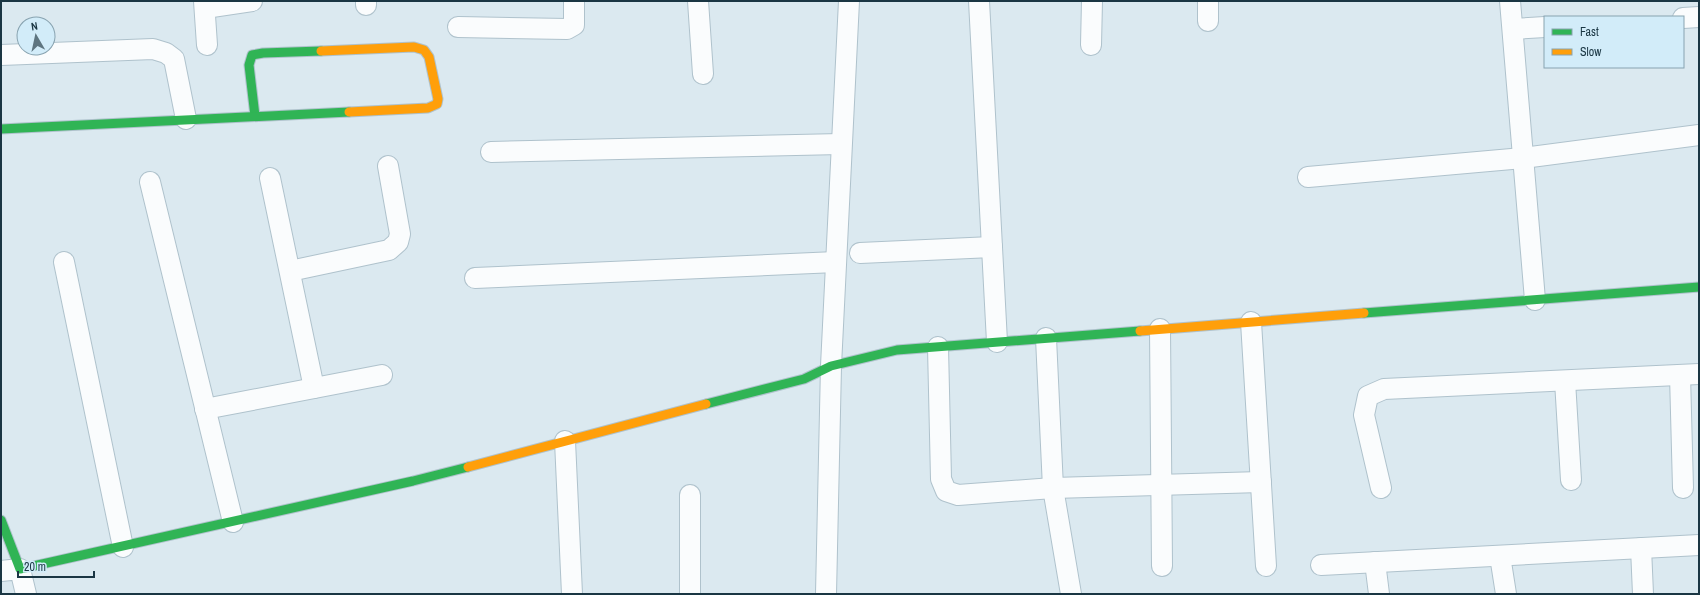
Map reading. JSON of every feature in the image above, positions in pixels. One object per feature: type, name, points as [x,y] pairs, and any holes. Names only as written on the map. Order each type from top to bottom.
[{"type":"street","points":[[207,45],[204,4],[252,1]]},
{"type":"street","points":[[458,27],[567,29],[574,25],[574,1]]},
{"type":"street","points":[[698,1],[703,74]]},
{"type":"street","points":[[826,594],[831,366],[849,1]]},
{"type":"street","points":[[979,1],[997,342]]},
{"type":"street","points":[[1091,45],[1092,1]]},
{"type":"street","points":[[1208,1],[1208,21]]},
{"type":"street","points":[[1510,1],[1535,300]]},
{"type":"street","points":[[1684,18],[1699,17]]},
{"type":"street","points":[[1513,29],[1544,27]]},
{"type":"street","points":[[1,129],[428,108],[437,104],[438,99],[429,57],[424,50],[414,47],[263,53],[252,55],[249,65],[254,116]]},
{"type":"street","points":[[1,55],[152,49],[166,53],[174,59],[186,119]]},
{"type":"street","points":[[1308,177],[1523,158],[1699,135]]},
{"type":"street","points":[[491,152],[841,144]]},
{"type":"street","points":[[290,271],[389,250],[398,242],[400,234],[388,166]]},
{"type":"street","points":[[270,178],[314,388]]},
{"type":"street","points":[[150,182],[233,522]]},
{"type":"street","points":[[860,253],[992,247]]},
{"type":"street","points":[[64,262],[123,547]]},
{"type":"street","points":[[475,278],[836,262]]},
{"type":"street","points":[[11,570],[123,547],[413,481],[804,379],[831,366],[897,350],[1699,287]]},
{"type":"street","points":[[1251,322],[1266,566]]},
{"type":"street","points":[[1160,329],[1162,566]]},
{"type":"street","points":[[1046,338],[1053,488],[1071,594]]},
{"type":"street","points":[[938,346],[941,479],[946,491],[958,496],[1053,488],[1261,482]]},
{"type":"street","points":[[1381,488],[1364,415],[1368,396],[1384,389],[1699,374]]},
{"type":"street","points":[[206,409],[382,375]]},
{"type":"street","points":[[1680,375],[1683,488]]},
{"type":"street","points":[[1565,381],[1571,480]]},
{"type":"street","points":[[565,441],[572,594]]},
{"type":"street","points":[[690,495],[690,594]]},
{"type":"street","points":[[1,520],[11,570],[26,594]]},
{"type":"street","points":[[1321,565],[1699,545]]},
{"type":"street","points":[[1641,548],[1643,594]]},
{"type":"street","points":[[1500,556],[1506,594]]},
{"type":"street","points":[[1375,562],[1378,594]]},
{"type":"traffic: fast","points":[[255,116],[249,65],[252,55],[263,53],[321,51]]},
{"type":"traffic: fast","points":[[1,129],[349,112]]},
{"type":"traffic: fast","points":[[1364,313],[1699,287]]},
{"type":"traffic: fast","points":[[706,404],[804,379],[831,366],[897,350],[1140,331]]},
{"type":"traffic: fast","points":[[1,520],[20,569],[413,481],[468,467]]},
{"type":"traffic: slow","points":[[321,51],[414,47],[424,50],[429,57],[438,99],[437,104],[428,108],[349,112]]},
{"type":"traffic: slow","points":[[1140,331],[1364,313]]},
{"type":"traffic: slow","points":[[468,467],[706,404]]}]
